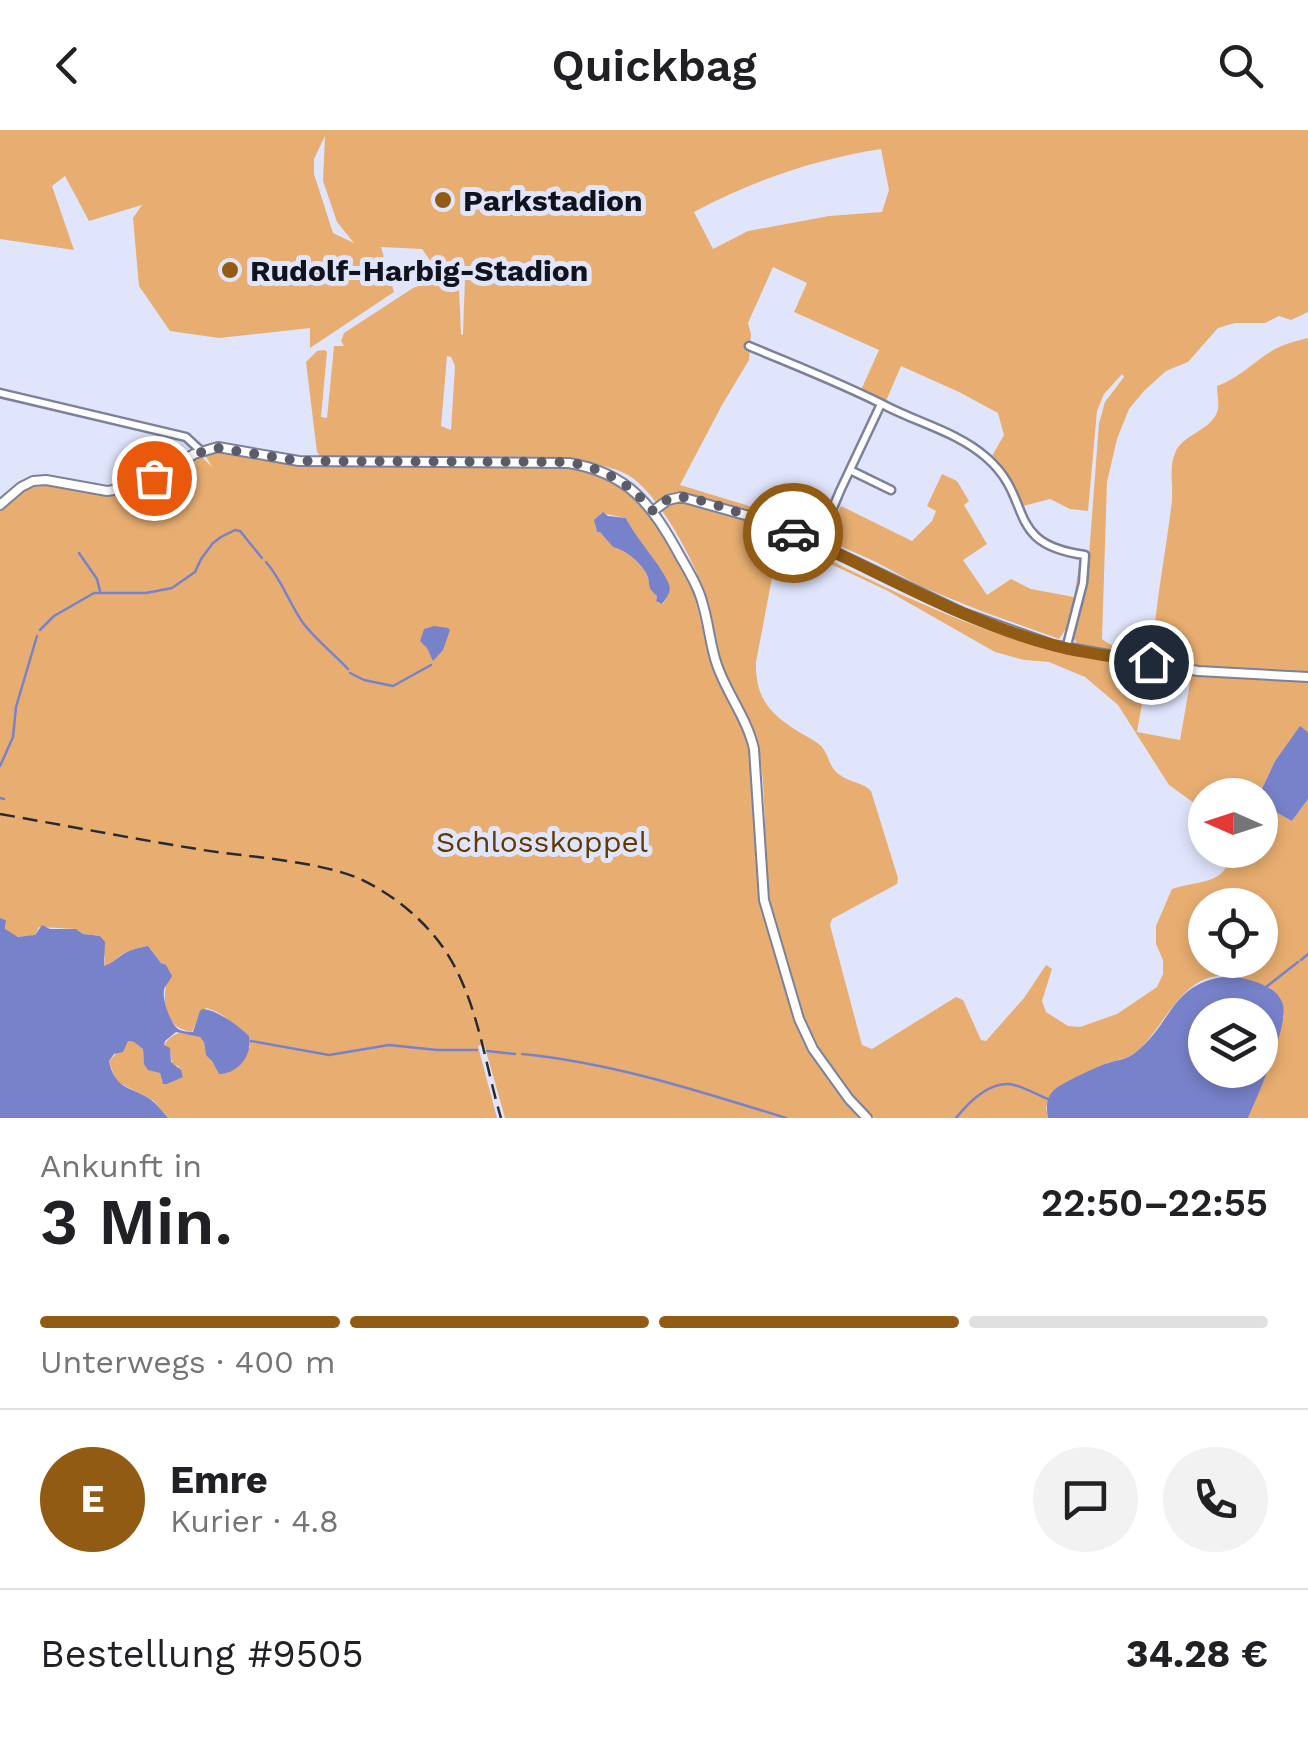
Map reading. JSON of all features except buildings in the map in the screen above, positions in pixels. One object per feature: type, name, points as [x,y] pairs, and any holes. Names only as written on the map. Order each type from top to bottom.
[{"type":"main road","points":[[0,505],[33,481],[107,491],[127,488],[154,478],[201,451],[222,448],[299,461],[568,462],[599,469],[618,479],[653,511],[697,588],[719,671],[750,733],[756,768],[764,900],[799,1019],[813,1049],[848,1099],[867,1118]]},
{"type":"main road","points":[[653,511],[674,497],[688,498],[767,522],[962,613],[1066,648],[1198,671],[1308,678]]},
{"type":"street","points":[[749,346],[940,430],[984,455],[1008,483],[1034,536],[1057,550],[1085,556],[1083,583],[1066,648]]},
{"type":"street","points":[[0,393],[186,437],[201,451]]},
{"type":"street","points":[[818,544],[882,404]]},
{"type":"street","points":[[850,470],[891,490]]},
{"type":"green space","points":[[0,130],[1308,130],[1308,312],[1291,320],[1279,316],[1265,323],[1235,323],[1218,328],[1188,362],[1166,371],[1129,409],[1107,482],[1102,639],[1123,649],[1146,650],[1154,634],[1175,453],[1215,416],[1217,386],[1275,349],[1308,338],[1308,732],[1300,727],[1267,778],[1188,778],[1188,799],[1169,785],[1118,705],[1085,677],[1049,662],[995,652],[888,591],[788,544],[775,562],[756,675],[772,711],[820,745],[838,773],[871,791],[898,878],[897,884],[832,919],[830,925],[862,1045],[872,1049],[956,997],[963,1000],[981,1040],[986,1041],[1024,998],[1046,965],[1052,969],[1042,1001],[1046,1012],[1068,1026],[1080,1027],[1117,1014],[1157,987],[1163,974],[1156,926],[1172,889],[1210,880],[1225,868],[1278,868],[1278,813],[1292,821],[1308,799],[1308,1118],[1248,1118],[1259,1088],[1278,1088],[1278,1033],[1284,1016],[1276,995],[1236,978],[1278,978],[1278,888],[1188,888],[1188,978],[1211,978],[1178,1000],[1139,1050],[1103,1065],[1046,1107],[1048,1118],[874,1118],[849,1091],[808,1031],[774,920],[767,877],[762,774],[754,733],[723,666],[707,599],[694,567],[650,495],[624,473],[558,457],[320,456],[317,452],[306,362],[317,351],[327,352],[321,417],[327,418],[334,346],[344,346],[344,333],[413,288],[439,278],[459,287],[463,335],[465,276],[580,268],[586,261],[439,273],[422,249],[381,247],[394,292],[310,348],[310,328],[219,338],[170,331],[139,286],[133,218],[142,205],[89,221],[65,176],[52,186],[74,250],[0,239]],"holes":[[[325,136],[323,181],[337,222],[354,243],[333,233],[314,174],[314,159]],[[881,149],[889,190],[882,212],[829,216],[748,231],[713,249],[694,212],[784,173]],[[773,267],[807,283],[794,312],[879,350],[861,390],[886,401],[901,366],[998,413],[1004,435],[992,456],[1012,481],[1023,506],[1050,499],[1070,509],[1088,511],[1097,411],[1104,394],[1122,374],[1124,377],[1105,402],[1099,423],[1089,556],[1074,639],[1078,645],[1184,661],[1182,675],[1191,677],[1180,740],[1137,732],[1148,669],[1022,641],[949,615],[786,539],[788,534],[813,545],[820,528],[680,485],[749,360],[748,323]],[[447,356],[455,366],[451,430],[441,426]]]},
{"type":"green space","name":"Schlosskoppel","points":[[219,452],[299,466],[568,468],[607,478],[631,495],[649,514],[693,590],[714,673],[743,729],[749,750],[759,901],[794,1021],[808,1052],[860,1118],[505,1118],[484,1044],[478,1046],[497,1118],[168,1118],[154,1101],[116,1081],[109,1061],[128,1041],[143,1049],[144,1063],[160,1073],[167,1084],[183,1076],[178,1066],[172,1064],[170,1051],[164,1045],[175,1035],[190,1032],[200,1037],[215,1066],[250,1048],[249,1036],[206,1008],[192,1032],[174,1024],[166,1010],[168,972],[148,946],[127,952],[104,966],[100,936],[76,929],[39,927],[35,935],[23,937],[5,929],[6,920],[0,918],[0,511],[17,495],[34,487],[132,491],[201,456],[212,467],[205,455]],"holes":[[[601,513],[626,518],[668,582],[663,604],[656,601],[646,573],[636,560],[597,532],[595,525]]]},
{"type":"green space","points":[[942,474],[957,481],[969,501],[964,505],[987,544],[963,560],[987,595],[1011,579],[1031,589],[1074,597],[1080,561],[1076,602],[1059,639],[920,586],[826,540],[841,506],[912,541],[932,521],[936,511],[927,506]]},
{"type":"water","points":[[603,512],[626,518],[664,574],[670,589],[662,604],[656,601],[640,564],[597,532],[594,520]]},
{"type":"water","points":[[434,626],[450,630],[443,650],[433,661],[420,641],[424,629]]},
{"type":"water","points":[[1300,726],[1308,732],[1308,799],[1292,821],[1278,813],[1278,778],[1267,778]]},
{"type":"water","points":[[0,918],[6,920],[5,929],[18,937],[35,935],[42,925],[100,936],[105,942],[104,966],[148,946],[172,976],[164,994],[169,1016],[177,1028],[193,1032],[202,1009],[214,1012],[249,1036],[246,1056],[232,1071],[219,1074],[200,1037],[176,1032],[164,1045],[170,1048],[171,1062],[183,1077],[163,1084],[160,1073],[148,1070],[144,1064],[143,1049],[128,1041],[123,1052],[114,1054],[109,1061],[115,1077],[153,1101],[168,1118],[0,1118]]},
{"type":"water","points":[[1220,978],[1239,978],[1269,988],[1280,998],[1283,1005],[1278,1040],[1278,998],[1188,998],[1188,1088],[1261,1088],[1248,1118],[1048,1118],[1047,1102],[1055,1089],[1135,1053],[1195,986]]},
{"type":"waterway","points":[[40,630],[54,616],[94,593],[146,593],[172,588],[195,572],[213,543],[235,530],[262,558]]},
{"type":"waterway","points":[[79,553],[97,579],[100,591]]},
{"type":"waterway","points":[[266,562],[303,623],[348,669]]},
{"type":"waterway","points":[[0,766],[13,737],[16,707],[37,636]]},
{"type":"waterway","points":[[350,673],[393,686],[431,665]]},
{"type":"waterway","points":[[0,798],[4,799]]},
{"type":"waterway","points":[[1301,960],[1308,954]]},
{"type":"waterway","points":[[1266,987],[1298,962]]},
{"type":"waterway","points":[[251,1041],[329,1055],[389,1045],[477,1050]]},
{"type":"waterway","points":[[487,1051],[515,1054]]},
{"type":"waterway","points":[[522,1054],[623,1071],[786,1118]]},
{"type":"waterway","points":[[956,1118],[979,1095],[1001,1085],[1019,1086],[1048,1099]]},
{"type":"railway","points":[[0,814],[324,868],[360,879],[383,892],[425,925],[454,965],[472,1007],[501,1118]]},
{"type":"way so far","points":[[154,478],[194,454],[218,448],[299,461],[568,462],[599,469],[618,479],[653,511],[674,497],[688,498],[793,533]]},
{"type":"place","name":"Parkstadion","points":[[443,200]]},
{"type":"place","name":"Rudolf-Harbig-Stadion","points":[[230,270]]},
{"type":"route","points":[[793,533],[922,596],[1022,636],[1066,648],[1151,662]]}]
